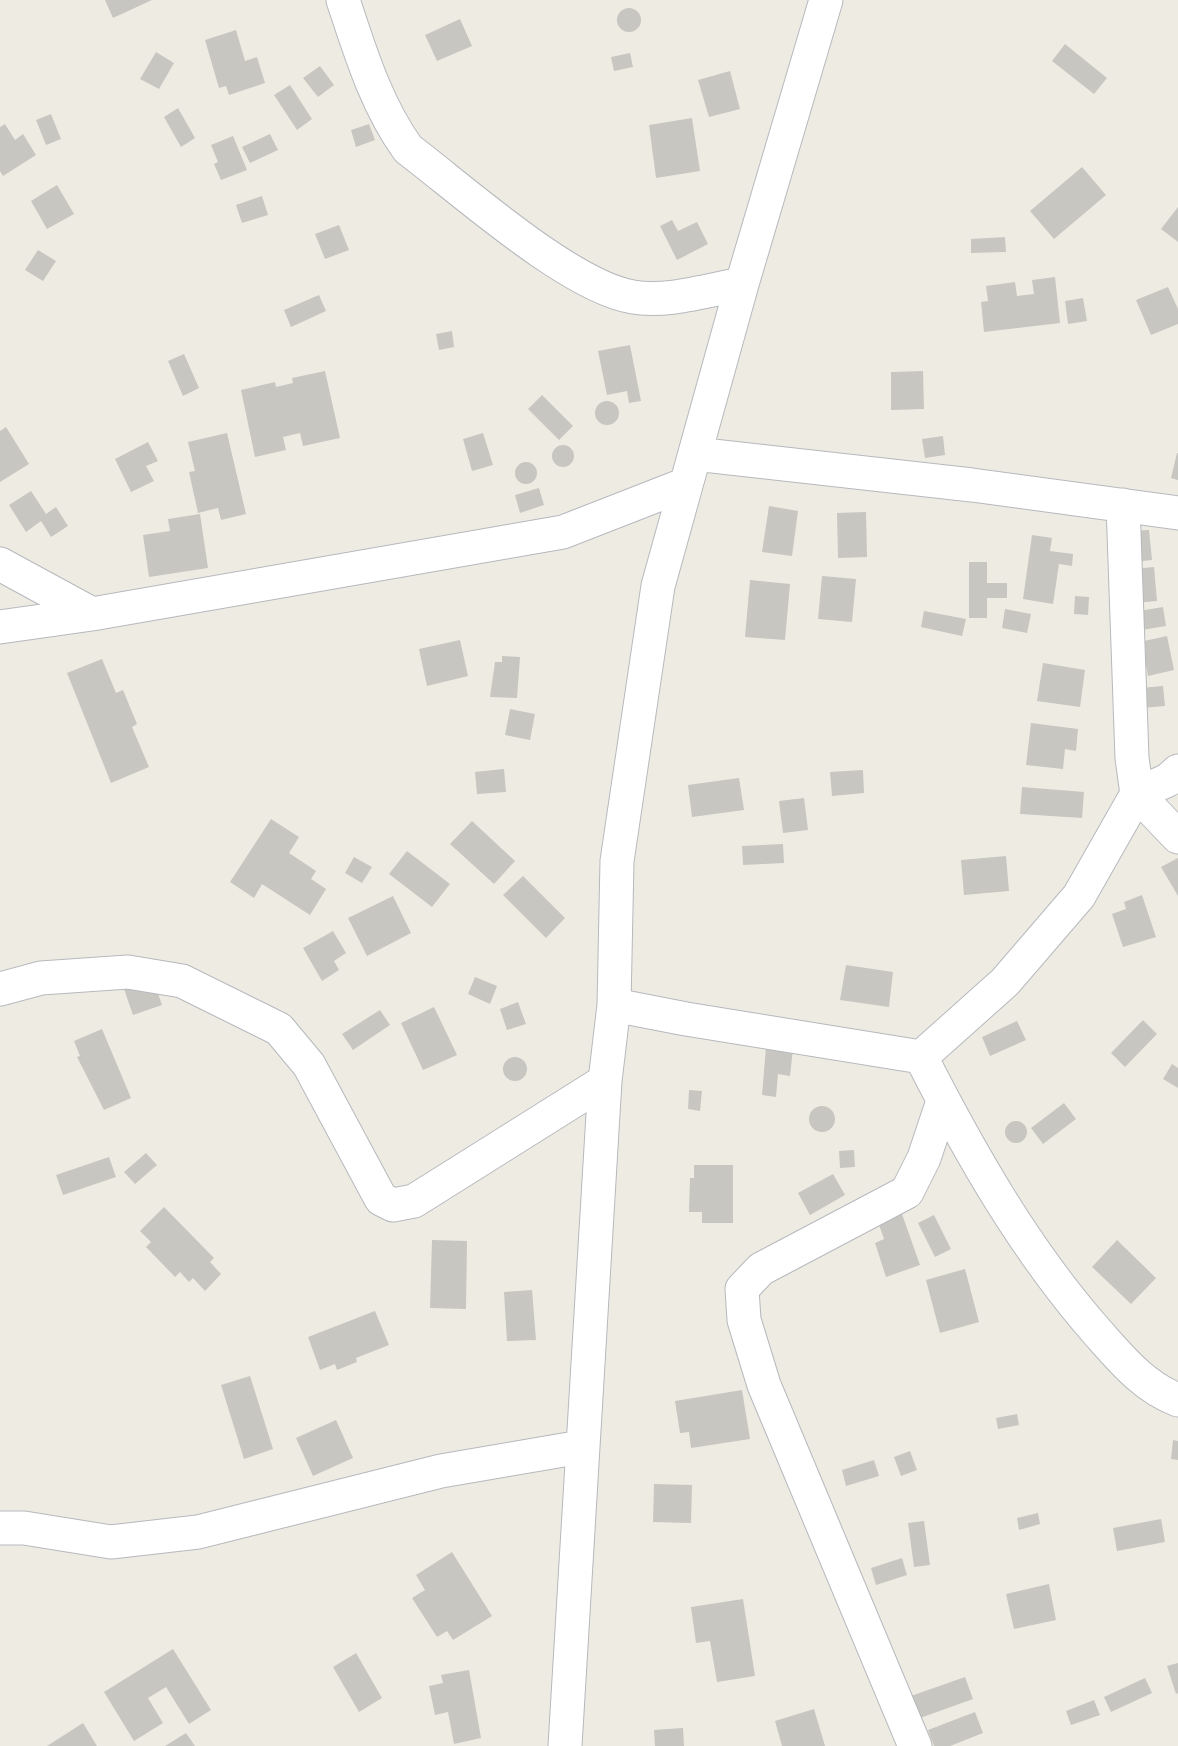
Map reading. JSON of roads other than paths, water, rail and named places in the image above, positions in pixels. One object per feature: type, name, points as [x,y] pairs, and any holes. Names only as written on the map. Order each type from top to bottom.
[{"type":"street","points":[[343,0],[375,89],[392,128],[408,149],[556,262],[607,288],[632,297],[658,298],[742,285]]},
{"type":"street","points":[[565,1746],[581,1447],[605,1081],[614,1005],[617,861],[658,586],[742,285],[826,0]]},
{"type":"street","points":[[0,627],[92,614],[563,532],[691,469],[1123,505],[1178,513]]},
{"type":"street","points":[[1123,505],[1132,758],[1137,794],[1178,837]]},
{"type":"street","points":[[0,564],[92,614]]},
{"type":"street","points":[[921,1057],[1005,982],[1079,896],[1137,794],[1168,780],[1178,771]]},
{"type":"street","points":[[0,989],[41,978],[128,972],[182,981],[279,1029],[309,1065],[381,1199],[393,1205],[414,1201],[605,1081]]},
{"type":"street","points":[[614,1005],[921,1057]]},
{"type":"street","points":[[921,1057],[943,1101],[1025,1242],[1074,1305],[1128,1367],[1148,1384],[1178,1400]]},
{"type":"street","points":[[915,1746],[765,1385],[744,1320],[742,1290],[761,1269],[907,1192],[924,1158],[943,1101]]},
{"type":"street","points":[[0,1528],[24,1528],[111,1542],[198,1532],[441,1471],[581,1447]]}]
